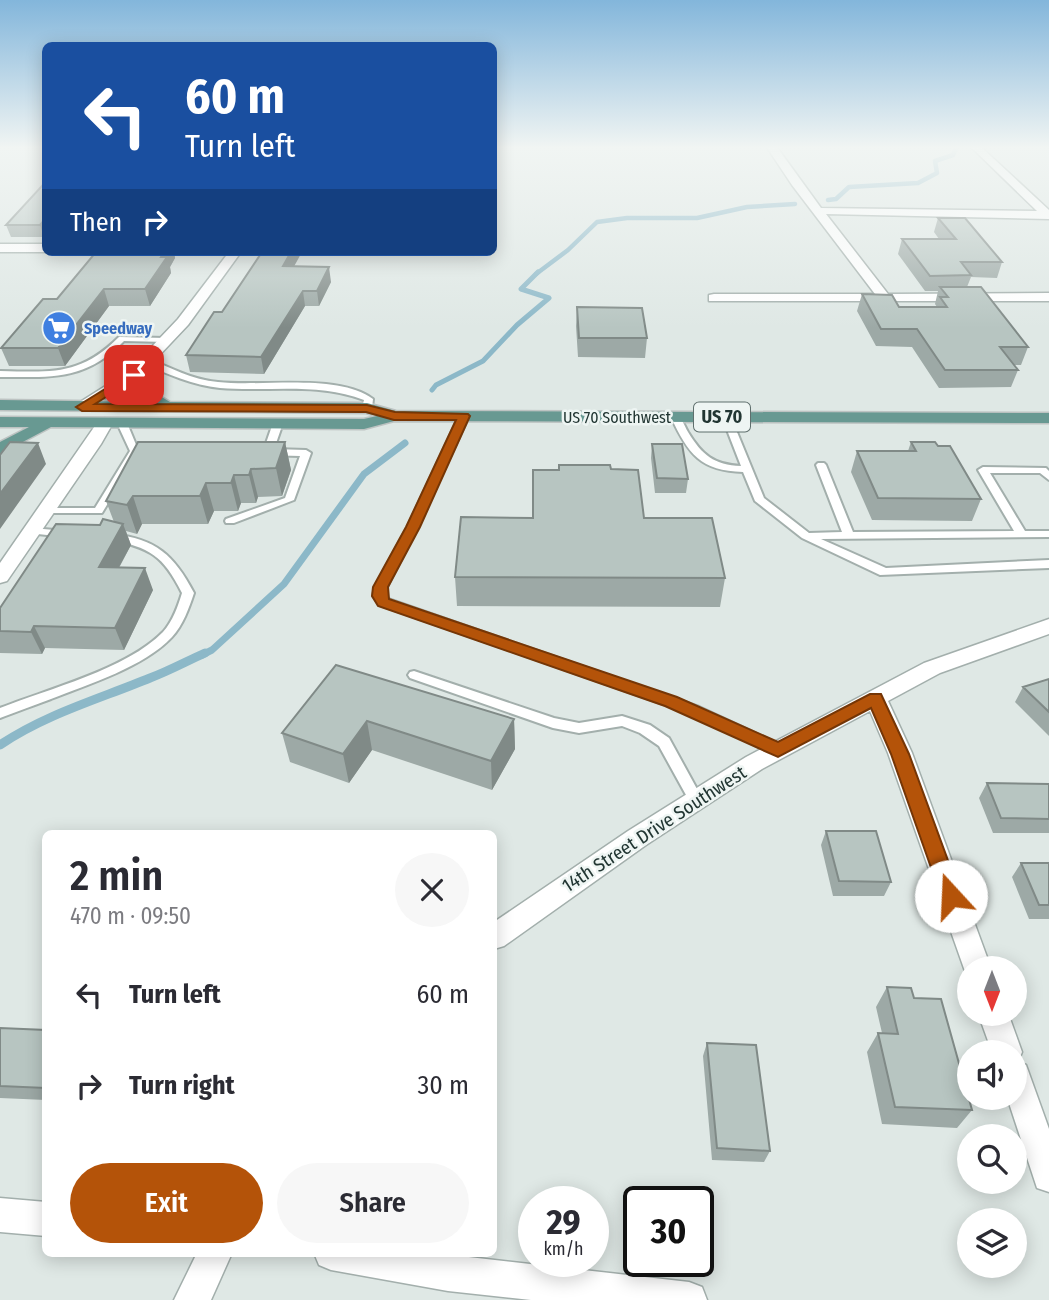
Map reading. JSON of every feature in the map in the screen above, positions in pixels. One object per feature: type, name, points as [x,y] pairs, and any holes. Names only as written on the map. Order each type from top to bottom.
[{"type":"main road","points":[[145,365],[145,388],[148,397],[169,407]]},
{"type":"main road","name":"US 70 Southwest","points":[[0,405],[367,408],[394,416]]},
{"type":"main road","points":[[0,432],[54,406]]},
{"type":"main road","points":[[0,449],[82,407]]},
{"type":"main road","name":"US 70 Southwest","points":[[0,422],[364,424],[394,416],[1049,418]]},
{"type":"street","points":[[816,207],[885,298]]},
{"type":"street","points":[[820,211],[1048,215]]},
{"type":"street","points":[[0,248],[42,248]]},
{"type":"street","points":[[82,407],[145,365],[191,311],[232,256]]},
{"type":"street","points":[[714,298],[1049,298]]},
{"type":"street","points":[[54,406],[130,364],[145,365]]},
{"type":"street","points":[[0,577],[113,423]]},
{"type":"street","name":"14th Street Drive Southwest","points":[[497,935],[696,800],[778,750],[932,668],[1049,626]]},
{"type":"street","points":[[876,698],[900,754],[972,956]]},
{"type":"street","points":[[1027,1103],[1044,1141],[1049,1176]]},
{"type":"street","points":[[0,1215],[42,1219]]},
{"type":"street","points":[[192,1300],[213,1257]]},
{"type":"street","points":[[354,1257],[448,1273],[689,1300]]},
{"type":"lane","points":[[0,374],[66,374],[103,358],[122,339],[166,340]]},
{"type":"lane","points":[[145,365],[186,379],[217,384],[334,389],[369,399],[367,408]]},
{"type":"lane","points":[[464,416],[413,527],[381,587],[379,596],[384,602],[683,706],[778,750]]},
{"type":"lane","points":[[676,417],[684,433],[714,466],[748,469]]},
{"type":"lane","points":[[727,417],[759,499],[806,536],[884,572],[1049,564]]},
{"type":"lane","points":[[113,423],[134,451]]},
{"type":"lane","points":[[268,452],[278,424]]},
{"type":"lane","points":[[134,451],[148,451]]},
{"type":"lane","points":[[46,511],[97,511],[134,451]]},
{"type":"lane","points":[[230,521],[289,500],[306,453],[255,452]]},
{"type":"lane","points":[[821,465],[849,536]]},
{"type":"lane","points":[[1021,534],[983,470],[1044,470],[1049,477]]},
{"type":"lane","points":[[32,531],[85,535]]},
{"type":"lane","points":[[806,536],[1049,534]]},
{"type":"lane","points":[[0,713],[118,666],[152,649],[169,634],[182,612],[188,593],[178,573],[152,547],[125,538],[99,536]]},
{"type":"lane","points":[[414,676],[553,723],[579,728],[622,721],[645,729],[664,742],[696,800]]},
{"type":"building","points":[[23,207],[42,207],[40,225],[6,225]]},
{"type":"building","points":[[938,218],[965,218],[1002,262],[961,262],[971,275],[930,276],[902,239],[956,239]]},
{"type":"building","points":[[93,256],[167,257],[145,289],[104,289],[58,348],[1,348],[43,299],[57,299]]},
{"type":"building","points":[[259,256],[289,256],[283,266],[329,267],[317,291],[303,291],[261,357],[186,355],[214,312],[222,312]]},
{"type":"building","points":[[940,287],[981,287],[1028,347],[1000,347],[1018,370],[945,370],[917,329],[881,329],[862,294],[892,295],[899,307],[947,307],[940,297],[948,297]]},
{"type":"building","points":[[577,307],[642,308],[647,338],[579,338]]},
{"type":"building","points":[[10,442],[38,443],[0,494],[0,455]]},
{"type":"building","points":[[138,442],[285,442],[276,468],[251,469],[249,475],[234,475],[231,483],[206,483],[200,496],[133,496],[127,505],[106,501]]},
{"type":"building","points":[[911,442],[935,442],[938,446],[950,446],[981,499],[878,498],[857,451],[916,451]]},
{"type":"building","points":[[652,444],[682,444],[688,479],[657,478]]},
{"type":"building","points":[[559,465],[610,465],[611,469],[638,470],[644,518],[712,518],[725,578],[455,577],[461,517],[533,518],[533,470],[559,470]]},
{"type":"building","points":[[103,519],[123,524],[99,567],[145,568],[115,628],[34,626],[31,632],[0,631],[0,608],[56,524],[100,525]]},
{"type":"building","points":[[336,665],[514,719],[491,761],[367,721],[343,754],[282,733]]},
{"type":"building","points":[[1049,679],[1049,712],[1023,687]]},
{"type":"building","points":[[987,783],[1049,784],[1049,819],[1001,818]]},
{"type":"building","points":[[826,831],[876,831],[891,882],[839,881]]},
{"type":"building","points":[[1021,863],[1049,863],[1049,905],[1039,905]]},
{"type":"building","points":[[887,987],[911,988],[914,998],[941,999],[957,1056],[957,1109],[895,1107],[878,1033],[898,1034]]},
{"type":"building","points":[[0,1028],[42,1030],[42,1088],[0,1086]]},
{"type":"building","points":[[707,1043],[756,1045],[770,1151],[717,1148]]},
{"type":"waterway","points":[[536,274],[568,250],[597,222],[627,218],[697,218],[752,207]]},
{"type":"waterway","points":[[432,390],[436,385],[483,361],[517,325],[549,298],[521,289],[536,274]]},
{"type":"waterway","points":[[202,655],[212,650],[284,584],[364,474],[405,443]]},
{"type":"waterway","points":[[0,745],[36,724],[205,653]]},
{"type":"place","name":"Speedway","points":[[59,328]]},
{"type":"route","points":[[134,375],[82,407],[367,408],[394,416],[464,416],[413,527],[381,587],[379,596],[384,602],[694,710],[778,750],[876,698],[900,754],[951,896]]}]
